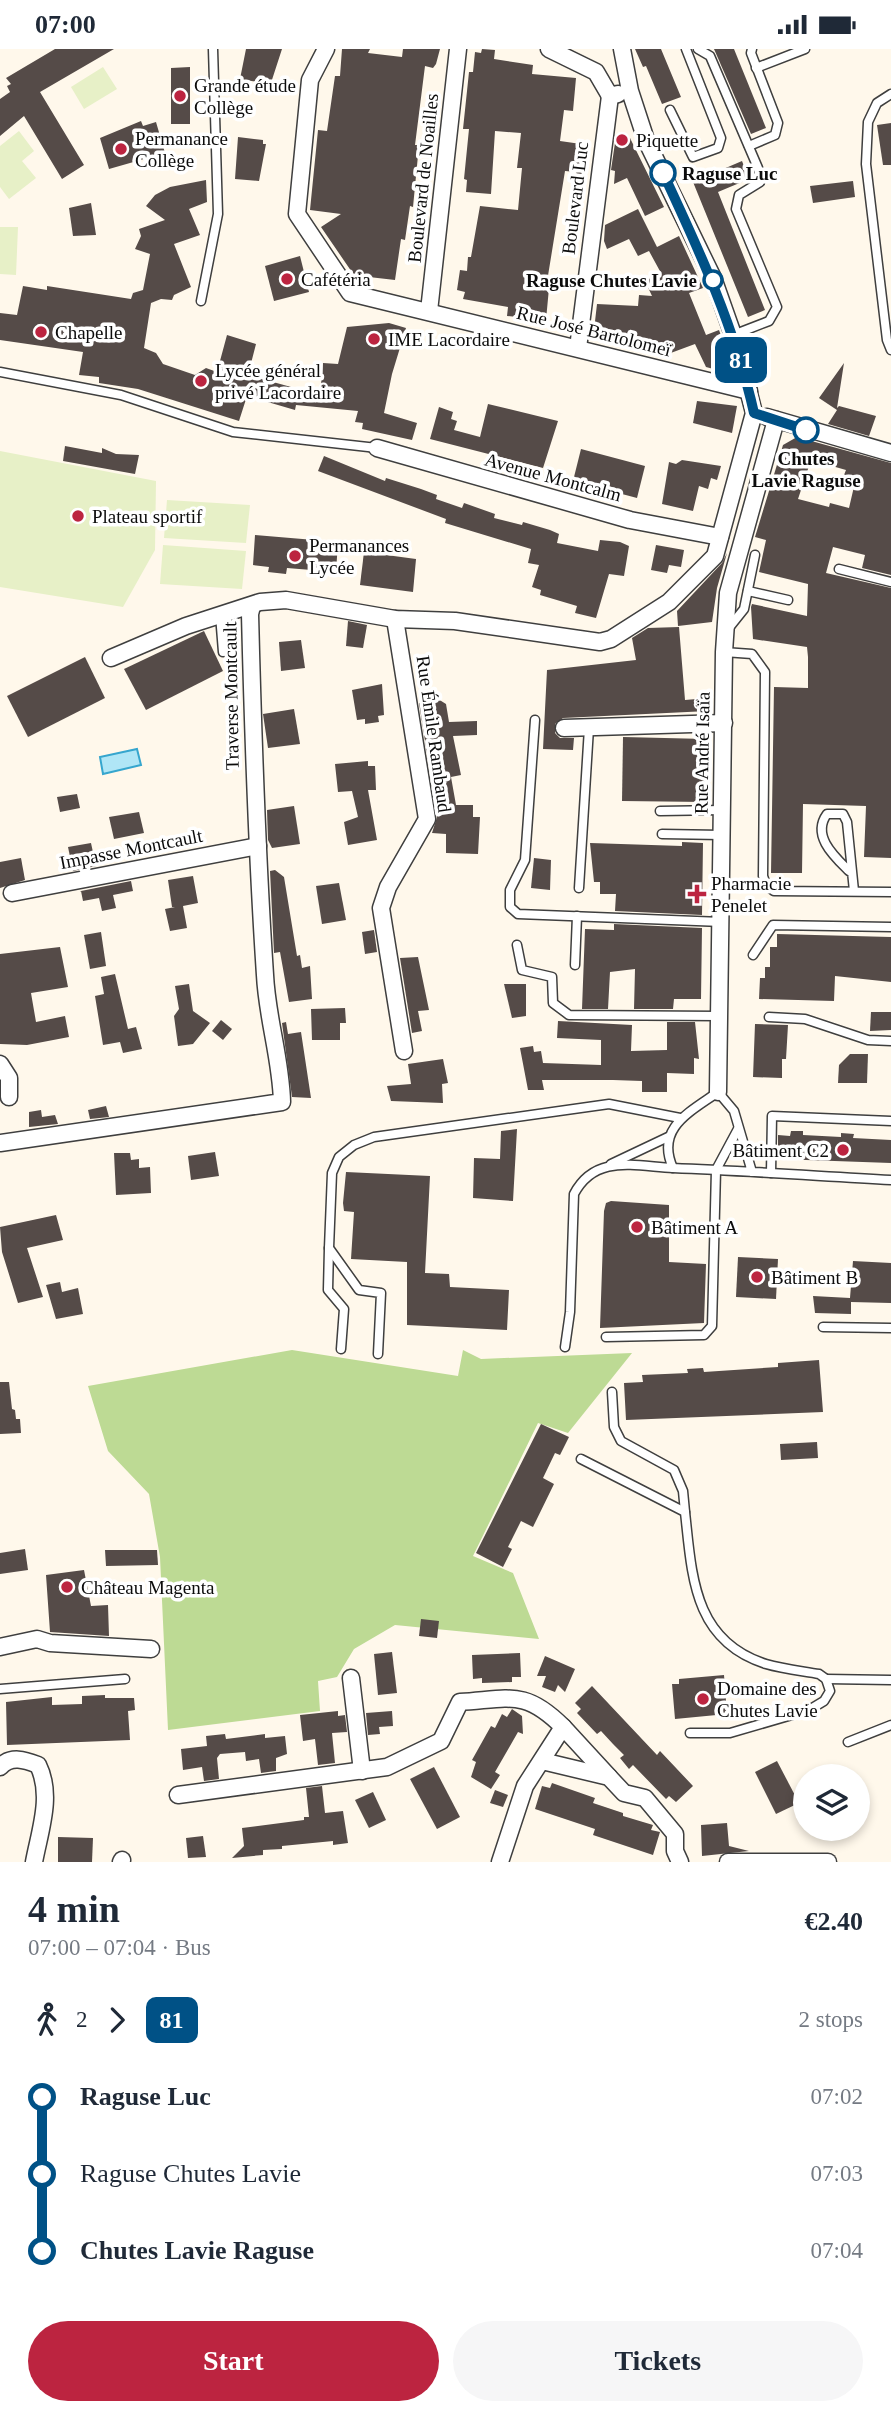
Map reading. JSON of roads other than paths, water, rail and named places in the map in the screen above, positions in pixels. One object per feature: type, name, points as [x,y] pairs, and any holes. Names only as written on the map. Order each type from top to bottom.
[{"type":"street","name":"Rue José Bartolomeï","points":[[326,49],[310,80],[297,214],[350,293],[749,391]]},
{"type":"street","name":"Boulevard de Noailles","points":[[429,311],[458,49]]},
{"type":"street","points":[[549,49],[596,72],[610,96],[630,91]]},
{"type":"street","points":[[622,49],[630,91],[646,140],[713,278],[733,335],[754,413],[891,453]]},
{"type":"street","name":"Boulevard Luc","points":[[578,348],[610,96]]},
{"type":"street","name":"Traverse Montcault","points":[[0,1143],[282,1102],[264,975],[250,614],[252,606],[260,602],[286,600],[395,619],[455,621],[600,642],[611,639],[669,602],[715,556],[754,413]]},
{"type":"street","name":"Rue André Isaïa","points":[[718,1092],[724,653],[728,593],[776,420]]},
{"type":"street","name":"Avenue Montcalm","points":[[377,448],[630,520],[720,537]]},
{"type":"street","points":[[111,659],[220,615],[252,606]]},
{"type":"street","name":"Rue Émile Rambaud","points":[[395,619],[427,819],[388,887],[380,908],[404,1051]]},
{"type":"street","points":[[564,729],[724,723]]},
{"type":"street","name":"Impasse Montcault","points":[[12,893],[258,846]]},
{"type":"street","points":[[0,1064],[5,1067],[9,1077],[9,1097]]},
{"type":"street","points":[[0,1647],[37,1639],[50,1643],[151,1649]]},
{"type":"street","points":[[351,1678],[362,1771]]},
{"type":"street","points":[[178,1795],[387,1767],[441,1741],[460,1702],[525,1698],[546,1710],[624,1793],[645,1798],[675,1834],[678,1857]]},
{"type":"street","points":[[500,1862],[525,1786],[563,1727]]},
{"type":"street","points":[[1,1763],[19,1759],[38,1765],[46,1780],[46,1797],[34,1862]]},
{"type":"street","points":[[542,1761],[609,1777]]},
{"type":"street","points":[[728,1862],[828,1862]]},
{"type":"lane","points":[[201,301],[218,213],[213,49]]},
{"type":"lane","points":[[670,110],[693,157],[718,148],[721,138],[686,49]]},
{"type":"lane","points":[[698,49],[710,56],[758,168],[760,182],[739,195],[736,209],[778,307],[769,321],[733,335]]},
{"type":"lane","points":[[756,68],[805,49]]},
{"type":"lane","points":[[749,146],[775,135],[778,129],[750,50]]},
{"type":"lane","points":[[891,94],[877,103],[868,122],[866,164],[891,350]]},
{"type":"lane","points":[[0,372],[121,395],[233,432],[377,448]]},
{"type":"lane","points":[[726,631],[744,609],[755,555]]},
{"type":"lane","points":[[839,569],[891,582]]},
{"type":"lane","points":[[748,591],[789,600]]},
{"type":"lane","points":[[220,615],[223,652]]},
{"type":"lane","points":[[724,653],[752,654],[765,671],[763,876],[766,885],[774,891],[891,892]]},
{"type":"lane","points":[[536,720],[525,860],[510,890],[510,907],[518,914],[722,922]]},
{"type":"lane","points":[[579,887],[589,728]]},
{"type":"lane","points":[[660,811],[723,810]]},
{"type":"lane","points":[[849,871],[828,850],[822,837],[823,818],[827,814],[843,814],[847,822],[849,871],[854,891]]},
{"type":"lane","points":[[662,834],[722,835]]},
{"type":"lane","points":[[575,965],[577,916]]},
{"type":"lane","points":[[753,955],[769,928],[778,925],[891,927]]},
{"type":"lane","points":[[517,945],[522,970],[552,977],[553,1003],[569,1015],[719,1016]]},
{"type":"lane","points":[[769,1017],[805,1019],[868,1041],[891,1041]]},
{"type":"lane","points":[[565,1347],[570,1312],[574,1193],[583,1177],[594,1169],[608,1166],[668,1137],[680,1118],[718,1092],[734,1111],[752,1172]]},
{"type":"lane","points":[[341,1349],[344,1309],[328,1290],[332,1173],[339,1157],[354,1145],[374,1137],[610,1104],[680,1118]]},
{"type":"lane","points":[[771,1173],[772,1116],[891,1121]]},
{"type":"lane","points":[[606,1337],[704,1335],[712,1326],[716,1170],[738,1129]]},
{"type":"lane","points":[[668,1137],[668,1156],[673,1168]]},
{"type":"lane","points":[[608,1166],[891,1179]]},
{"type":"lane","points":[[329,1248],[359,1290],[382,1293],[378,1354]]},
{"type":"lane","points":[[823,1327],[891,1328]]},
{"type":"lane","points":[[612,1392],[614,1427],[621,1441],[674,1469],[683,1491],[694,1586],[720,1637],[739,1652],[766,1664],[820,1674],[826,1679],[830,1691],[824,1701],[809,1710],[730,1733],[690,1733]]},
{"type":"lane","points":[[581,1459],[685,1512]]},
{"type":"lane","points":[[0,1689],[125,1679]]},
{"type":"lane","points":[[826,1679],[891,1680]]},
{"type":"lane","points":[[848,1742],[891,1725]]},
{"type":"water","points":[[137,749],[141,765],[103,774],[100,757]]},
{"type":"place","name":"Grande étude Collège","points":[[180,96]]},
{"type":"place","name":"Piquette","points":[[622,140]]},
{"type":"place","name":"Permanance Collège","points":[[121,149]]},
{"type":"place","name":"Raguse Luc","points":[[663,173]]},
{"type":"place","name":"Cafétéria","points":[[287,279]]},
{"type":"place","name":"Raguse Chutes Lavie","points":[[713,280]]},
{"type":"place","name":"Chapelle","points":[[41,332]]},
{"type":"place","name":"IME Lacordaire","points":[[374,339]]},
{"type":"place","name":"Lycée général privé Lacordaire","points":[[201,381]]},
{"type":"place","name":"Chutes Lavie Raguse","points":[[806,430]]},
{"type":"place","name":"Plateau sportif","points":[[78,516]]},
{"type":"place","name":"Permanances Lycée","points":[[295,556]]},
{"type":"place","name":"Pharmacie Penelet","points":[[697,894]]},
{"type":"place","name":"Bâtiment C2","points":[[843,1150]]},
{"type":"place","name":"Bâtiment A","points":[[637,1227]]},
{"type":"place","name":"Bâtiment B","points":[[757,1277]]},
{"type":"place","name":"Château Magenta","points":[[67,1587]]},
{"type":"place","name":"Domaine des Chutes Lavie","points":[[703,1699]]}]
